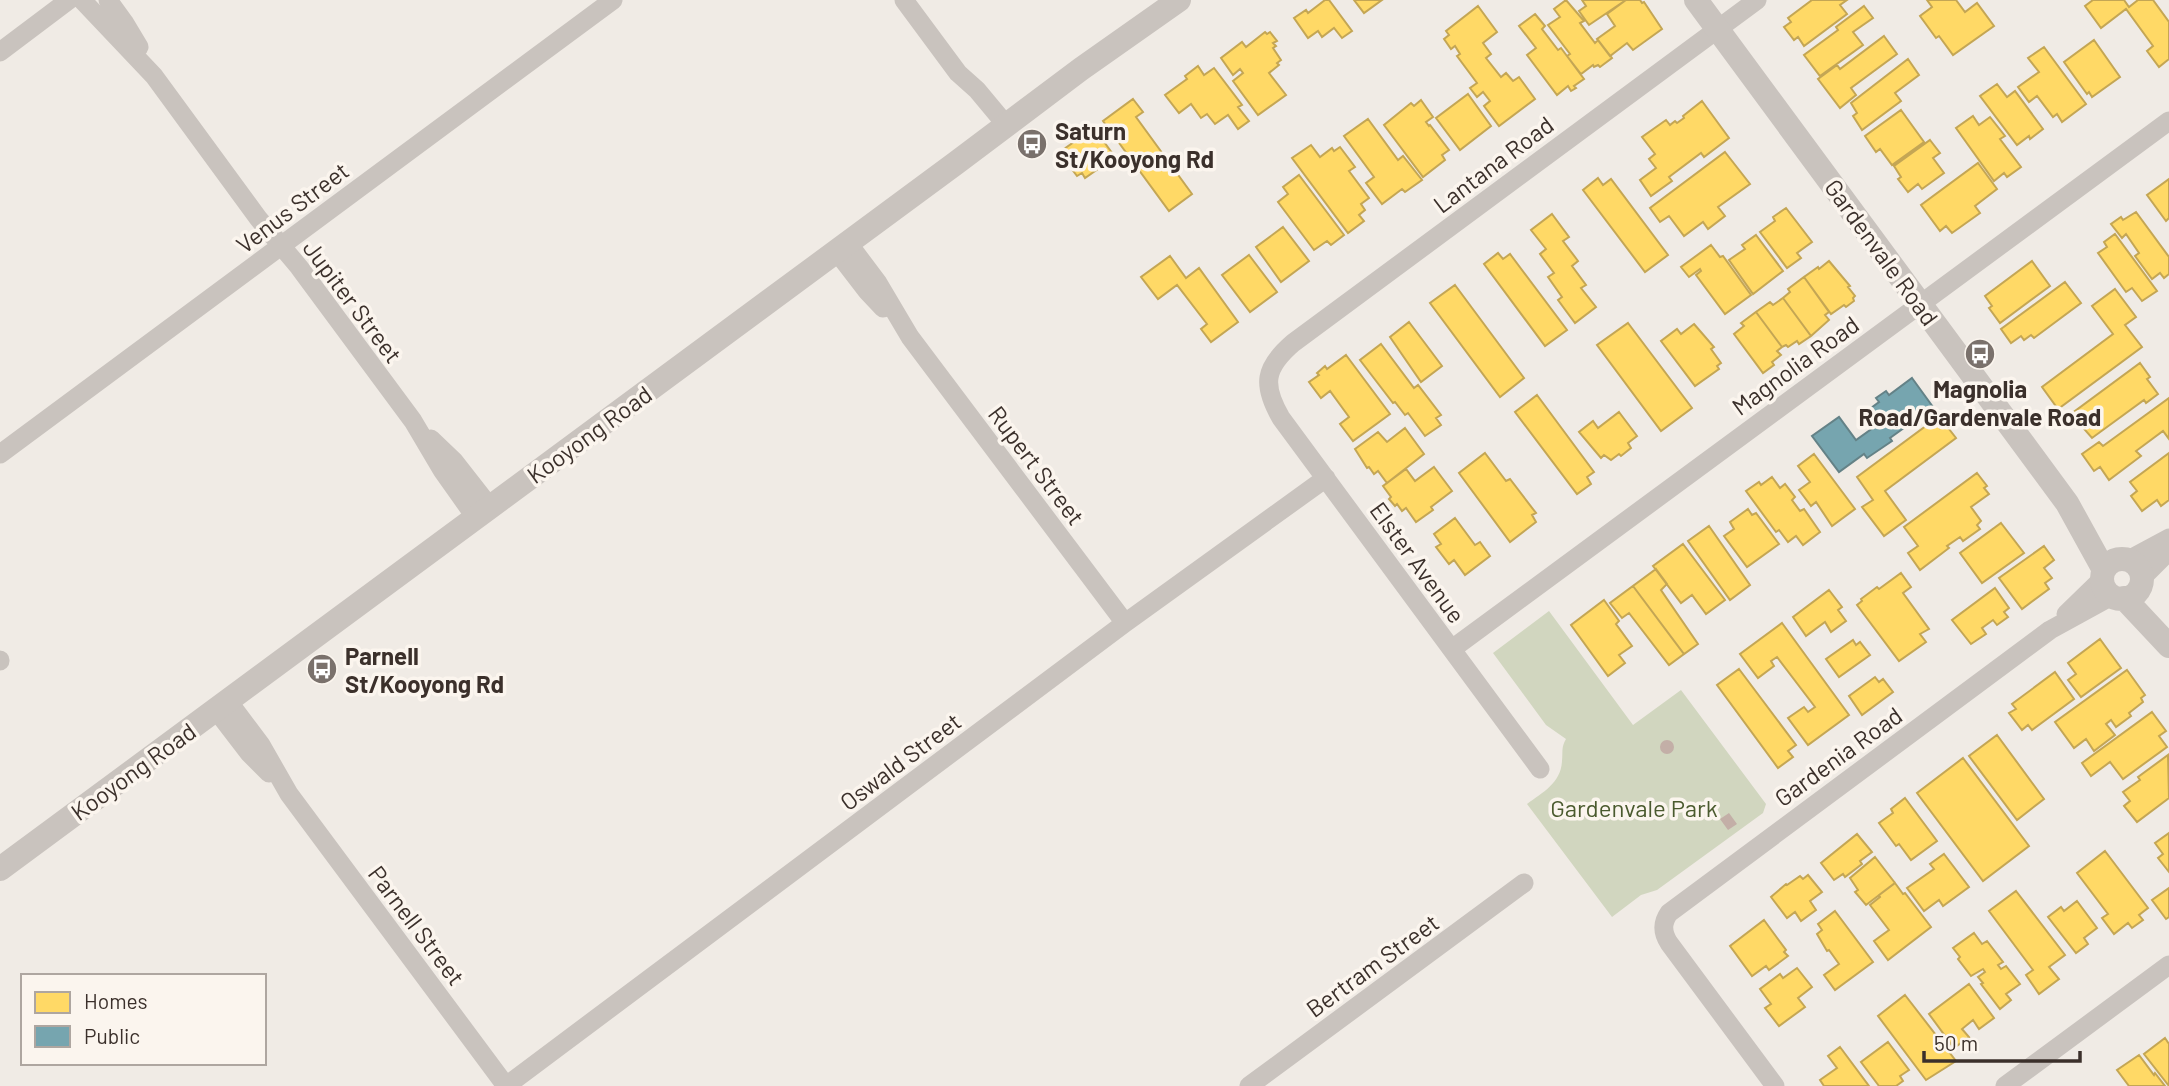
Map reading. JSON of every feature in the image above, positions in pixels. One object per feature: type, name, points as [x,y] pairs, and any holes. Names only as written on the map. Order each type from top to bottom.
[{"type":"street","points":[[0,52],[69,0]]},
{"type":"street","name":"Jupiter Street","points":[[82,0],[154,76],[412,421],[442,470],[483,513]]},
{"type":"street","name":"Jupiter Street","points":[[108,0],[124,22],[154,76]]},
{"type":"street","name":"Venus Street","points":[[0,454],[613,0]]},
{"type":"street","points":[[904,0],[958,73],[977,90],[1000,130]]},
{"type":"street","name":"Kooyong Road","points":[[4,859],[222,706],[1081,69],[1179,0]]},
{"type":"street","name":"Gardenvale Road","points":[[1696,0],[2067,503],[2169,646]]},
{"type":"street","name":"Lantana Road","points":[[1269,377],[1274,361],[1293,343],[1757,0]]},
{"type":"street","name":"Magnolia Road","points":[[1452,649],[2169,121]]},
{"type":"street","name":"Rupert Street","points":[[843,247],[867,290],[910,337],[1125,623]]},
{"type":"street","name":"Elster Avenue","points":[[1269,377],[1268,388],[1276,410],[1540,769]]},
{"type":"street","name":"Oswald Street","points":[[506,1086],[1125,623],[1326,478]]},
{"type":"street","name":"Gardenia Road","points":[[2122,579],[2169,538]]},
{"type":"street","name":"Gardenia Road","points":[[1774,1086],[1669,943],[1663,928],[1669,913],[2050,630],[2122,579],[2169,551]]},
{"type":"street","name":"Gardenvale Road","points":[[2122,579],[2169,639]]},
{"type":"street","name":"Parnell Street","points":[[222,706],[249,754],[289,794],[506,1086]]},
{"type":"street","name":"Bertram Street","points":[[1249,1086],[1524,883]]},
{"type":"street","points":[[2005,1086],[2169,965]]},
{"type":"green space","name":"Gardenvale Park","points":[[1549,611],[1633,725],[1681,690],[1766,804],[1763,813],[1657,890],[1641,895],[1612,917],[1527,804],[1555,781],[1561,769],[1566,739],[1546,725],[1493,653]]},
{"type":"building: Homes","points":[[1325,0],[1329,0],[1352,31],[1342,38],[1334,28],[1322,37],[1318,31],[1308,38],[1294,18],[1306,10],[1308,13]]},
{"type":"building: Homes","points":[[1354,0],[1382,0],[1364,13]]},
{"type":"building: Homes","points":[[1566,0],[1584,21],[1580,23],[1595,43],[1598,40],[1612,58],[1600,67],[1593,65],[1581,74],[1548,25],[1560,17],[1554,9]]},
{"type":"building: Homes","points":[[1582,0],[1626,0],[1589,25],[1579,11],[1586,6]]},
{"type":"building: Homes","points":[[1626,0],[1644,2],[1662,29],[1633,50],[1627,43],[1610,56],[1597,39],[1615,26],[1607,14]]},
{"type":"building: Homes","points":[[1812,0],[1847,0],[1840,5],[1847,14],[1804,46],[1798,37],[1794,40],[1784,27],[1791,22],[1788,18]]},
{"type":"building: Homes","points":[[1927,0],[1956,0],[1965,12],[1977,3],[1994,26],[1953,55],[1920,16],[1932,7]]},
{"type":"building: Homes","points":[[2093,0],[2124,0],[2129,7],[2138,0],[2153,0],[2169,22],[2169,59],[2159,67],[2147,51],[2153,46],[2126,9],[2101,28],[2085,6]]},
{"type":"building: Homes","points":[[1478,6],[1497,32],[1483,43],[1491,54],[1486,58],[1501,77],[1506,73],[1513,81],[1519,77],[1535,99],[1499,126],[1484,106],[1490,101],[1483,92],[1477,97],[1470,88],[1477,83],[1457,56],[1460,54],[1455,46],[1451,49],[1444,39],[1449,35],[1446,31]]},
{"type":"building: Homes","points":[[1864,6],[1873,18],[1853,32],[1863,45],[1820,76],[1804,55],[1838,30],[1836,27]]},
{"type":"building: Homes","points":[[1535,14],[1545,26],[1542,29],[1558,50],[1561,48],[1584,79],[1571,91],[1568,86],[1557,95],[1527,55],[1536,48],[1519,26]]},
{"type":"building: Homes","points":[[1265,32],[1270,32],[1277,41],[1273,43],[1276,46],[1273,48],[1281,60],[1269,73],[1286,95],[1258,115],[1233,81],[1243,73],[1240,69],[1233,75],[1221,58],[1242,42],[1246,47]]},
{"type":"building: Homes","points":[[1884,36],[1897,54],[1851,88],[1856,95],[1840,108],[1818,79],[1837,65],[1840,69]]},
{"type":"building: Homes","points":[[2094,40],[2120,77],[2092,97],[2064,62]]},
{"type":"building: Homes","points":[[2044,47],[2086,104],[2062,122],[2057,114],[2053,117],[2037,96],[2029,102],[2018,87],[2039,72],[2028,58]]},
{"type":"building: Homes","points":[[1908,59],[1919,75],[1895,93],[1901,101],[1862,130],[1853,116],[1857,113],[1851,103]]},
{"type":"building: Homes","points":[[1198,66],[1204,75],[1214,68],[1242,105],[1238,107],[1249,121],[1238,129],[1228,115],[1215,124],[1207,114],[1201,118],[1191,104],[1179,113],[1165,95],[1187,79],[1185,76]]},
{"type":"building: Homes","points":[[1997,84],[2007,97],[2015,91],[2043,129],[2017,145],[1980,96]]},
{"type":"building: Homes","points":[[1468,94],[1491,126],[1460,150],[1436,118]]},
{"type":"building: Homes","points":[[1133,99],[1143,112],[1136,117],[1192,194],[1169,211],[1103,121]]},
{"type":"building: Homes","points":[[1421,100],[1433,117],[1426,122],[1449,150],[1442,155],[1445,160],[1423,177],[1384,125],[1411,103],[1414,106]]},
{"type":"building: Homes","points":[[1702,101],[1729,138],[1704,157],[1701,153],[1669,177],[1672,181],[1651,196],[1640,180],[1656,168],[1649,159],[1655,154],[1642,137],[1666,120],[1670,125],[1675,121],[1677,123]]},
{"type":"building: Homes","points":[[1901,110],[1924,142],[1892,165],[1880,149],[1876,152],[1865,136]]},
{"type":"building: Homes","points":[[1973,116],[1979,125],[1990,117],[2005,136],[2000,139],[2021,167],[2007,177],[2004,173],[1994,181],[1956,128]]},
{"type":"building: Homes","points":[[1368,119],[1398,160],[1403,156],[1422,180],[1405,192],[1402,189],[1382,204],[1366,183],[1374,177],[1344,136]]},
{"type":"building: Homes","points":[[1094,128],[1115,157],[1085,178],[1082,173],[1077,176],[1068,164],[1072,160],[1064,149]]},
{"type":"building: Homes","points":[[1930,140],[1940,153],[1933,158],[1944,173],[1922,189],[1918,184],[1908,192],[1898,179],[1901,177],[1894,166]]},
{"type":"building: Homes","points":[[1311,145],[1320,157],[1332,148],[1334,151],[1340,147],[1355,167],[1349,171],[1369,198],[1361,204],[1365,210],[1359,215],[1364,221],[1348,233],[1292,158]]},
{"type":"building: Homes","points":[[1725,152],[1750,184],[1718,207],[1725,216],[1708,229],[1703,222],[1684,236],[1669,216],[1660,222],[1650,208]]},
{"type":"building: Homes","points":[[1978,163],[1997,189],[1975,206],[1980,213],[1952,233],[1946,226],[1940,231],[1921,205]]},
{"type":"building: Homes","points":[[1299,175],[1344,235],[1331,245],[1327,241],[1314,250],[1278,202],[1288,194],[1283,187]]},
{"type":"building: Homes","points":[[1598,178],[1603,185],[1611,179],[1668,255],[1645,272],[1583,190]]},
{"type":"building: Homes","points":[[2169,179],[2169,218],[2166,221],[2147,195]]},
{"type":"building: Homes","points":[[1786,208],[1812,242],[1797,253],[1801,258],[1787,268],[1760,232],[1775,221],[1773,217]]},
{"type":"building: Homes","points":[[2136,212],[2169,257],[2169,274],[2164,278],[2160,273],[2152,279],[2135,256],[2139,253],[2126,234],[2122,238],[2111,224]]},
{"type":"building: Homes","points":[[1552,214],[1569,237],[1563,241],[1578,261],[1572,266],[1586,285],[1581,288],[1596,307],[1575,323],[1558,300],[1562,297],[1548,277],[1554,273],[1540,254],[1546,249],[1531,230]]},
{"type":"building: Homes","points":[[1283,227],[1309,261],[1281,282],[1256,247]]},
{"type":"building: Homes","points":[[2115,234],[2157,291],[2142,301],[2132,288],[2126,292],[2098,253],[2107,247],[2104,242]]},
{"type":"building: Homes","points":[[1756,235],[1783,271],[1753,294],[1729,260],[1745,249],[1742,245]]},
{"type":"building: Homes","points":[[1711,245],[1720,257],[1723,256],[1751,295],[1725,314],[1696,275],[1700,269],[1689,277],[1681,267]]},
{"type":"building: Homes","points":[[1498,253],[1503,259],[1510,254],[1567,330],[1545,346],[1484,264]]},
{"type":"building: Homes","points":[[1249,255],[1277,292],[1250,312],[1222,275]]},
{"type":"building: Homes","points":[[1170,256],[1186,278],[1199,268],[1238,322],[1211,342],[1201,329],[1207,324],[1177,285],[1158,299],[1141,277]]},
{"type":"building: Homes","points":[[1829,261],[1855,296],[1854,301],[1846,307],[1844,305],[1831,314],[1804,277]]},
{"type":"building: Homes","points":[[2032,261],[2050,286],[2000,323],[1989,308],[1992,306],[1985,296]]},
{"type":"building: Homes","points":[[1804,277],[1829,312],[1825,315],[1829,320],[1811,336],[1783,298],[1790,292],[1788,289]]},
{"type":"building: Homes","points":[[2065,282],[2081,303],[2034,338],[2031,335],[2024,340],[2021,336],[2011,343],[2001,329]]},
{"type":"building: Homes","points":[[1455,285],[1524,378],[1500,397],[1430,303]]},
{"type":"building: Homes","points":[[2115,289],[2136,317],[2125,325],[2142,347],[2058,409],[2042,387],[2113,334],[2092,306]]},
{"type":"building: Homes","points":[[1783,298],[1811,336],[1788,347],[1782,347],[1756,312],[1770,302],[1773,305]]},
{"type":"building: Homes","points":[[1756,312],[1782,347],[1777,351],[1781,355],[1772,362],[1774,365],[1763,373],[1734,334],[1744,326],[1741,323]]},
{"type":"building: Homes","points":[[1409,322],[1442,366],[1421,382],[1390,337]]},
{"type":"building: Homes","points":[[1628,323],[1692,408],[1661,431],[1597,345]]},
{"type":"building: Homes","points":[[1694,324],[1714,347],[1711,349],[1721,363],[1717,366],[1719,369],[1695,386],[1661,341],[1677,329],[1681,334]]},
{"type":"building: Homes","points":[[1381,344],[1414,388],[1418,385],[1441,415],[1436,418],[1441,425],[1425,436],[1408,413],[1405,415],[1395,402],[1393,403],[1360,360]]},
{"type":"building: Homes","points":[[1346,355],[1390,414],[1353,441],[1340,424],[1349,417],[1330,391],[1321,398],[1309,382],[1319,375],[1317,373],[1325,366],[1327,369]]},
{"type":"building: Homes","points":[[2140,363],[2158,394],[2146,403],[2144,400],[2092,438],[2071,414]]},
{"type":"building: Homes","points":[[1537,395],[1594,472],[1587,477],[1591,484],[1577,494],[1515,412]]},
{"type":"building: Homes","points":[[2169,398],[2169,439],[2163,431],[2136,451],[2141,456],[2109,480],[2100,467],[2094,471],[2082,454],[2099,442],[2103,446]]},
{"type":"building: Homes","points":[[1619,412],[1637,436],[1628,443],[1631,448],[1621,456],[1619,454],[1611,460],[1604,455],[1601,458],[1579,432],[1593,421],[1598,428]]},
{"type":"building: Homes","points":[[1934,420],[1940,428],[1945,424],[1956,438],[1885,491],[1906,520],[1884,536],[1862,507],[1873,500],[1857,477]]},
{"type":"building: Homes","points":[[1405,428],[1424,454],[1387,483],[1378,471],[1374,474],[1367,468],[1355,449],[1378,432],[1387,442]]},
{"type":"building: Homes","points":[[1485,453],[1506,481],[1510,479],[1536,513],[1532,515],[1536,522],[1510,542],[1459,473]]},
{"type":"building: Homes","points":[[2169,453],[2169,500],[2161,506],[2157,500],[2142,511],[2131,496],[2137,491],[2130,482]]},
{"type":"building: Homes","points":[[1814,454],[1855,509],[1832,526],[1816,502],[1811,506],[1799,490],[1810,482],[1798,466]]},
{"type":"building: Homes","points":[[1434,467],[1452,491],[1416,522],[1406,508],[1402,511],[1397,504],[1395,506],[1383,486],[1406,469],[1415,481]]},
{"type":"building: Homes","points":[[1977,473],[1987,486],[1984,488],[1989,494],[1971,507],[1981,521],[1977,525],[1980,529],[1963,541],[1960,537],[1920,570],[1908,553],[1918,546],[1904,527]]},
{"type":"building: Homes","points":[[1772,477],[1780,488],[1785,484],[1795,497],[1792,500],[1800,511],[1804,509],[1820,532],[1803,545],[1796,536],[1788,542],[1779,530],[1776,532],[1746,491]]},
{"type":"building: Homes","points":[[1748,509],[1752,515],[1756,513],[1779,544],[1747,567],[1724,536],[1734,529],[1730,522]]},
{"type":"building: Homes","points":[[1455,518],[1475,545],[1480,542],[1490,556],[1465,575],[1454,560],[1449,564],[1436,547],[1441,544],[1434,534]]},
{"type":"building: Homes","points":[[2001,523],[2024,553],[1982,583],[1960,553]]},
{"type":"building: Homes","points":[[1709,526],[1750,585],[1730,600],[1688,541]]},
{"type":"building: Homes","points":[[1683,544],[1725,600],[1706,614],[1692,595],[1681,603],[1653,566]]},
{"type":"building: Homes","points":[[2044,546],[2054,560],[2044,568],[2052,578],[2045,583],[2049,589],[2022,609],[1999,578]]},
{"type":"building: Homes","points":[[1656,569],[1667,584],[1661,590],[1698,644],[1684,654],[1633,586]]},
{"type":"building: Homes","points":[[1901,573],[1911,587],[1903,593],[1929,629],[1920,634],[1926,642],[1899,661],[1857,605],[1877,587],[1879,589]]},
{"type":"building: Homes","points":[[1633,586],[1684,654],[1669,665],[1629,613],[1622,618],[1610,603]]},
{"type":"building: Homes","points":[[1995,588],[2009,608],[2004,612],[2008,617],[1997,625],[1993,620],[1982,628],[1986,634],[1971,644],[1952,620]]},
{"type":"building: Homes","points":[[1829,590],[1842,607],[1838,610],[1846,621],[1831,632],[1825,622],[1806,636],[1793,617]]},
{"type":"building: Homes","points":[[1604,600],[1619,621],[1616,624],[1632,646],[1619,655],[1625,663],[1608,676],[1571,625]]},
{"type":"building: Homes","points":[[1782,623],[1849,715],[1808,745],[1788,718],[1804,707],[1808,712],[1815,707],[1777,657],[1771,661],[1774,666],[1758,678],[1740,654]]},
{"type":"building: Homes","points":[[2100,639],[2121,668],[2081,697],[2068,680],[2076,674],[2068,663]]},
{"type":"building: Homes","points":[[1853,640],[1856,645],[1860,642],[1870,655],[1839,677],[1826,659]]},
{"type":"building: Homes","points":[[1739,669],[1796,745],[1788,751],[1793,757],[1778,768],[1717,685]]},
{"type":"building: Homes","points":[[2127,670],[2145,695],[2141,698],[2143,702],[2129,713],[2131,716],[2116,727],[2111,720],[2106,724],[2115,735],[2094,751],[2086,739],[2074,748],[2055,722]]},
{"type":"building: Homes","points":[[2055,672],[2074,699],[2032,730],[2028,725],[2022,730],[2009,713],[2016,709],[2012,704]]},
{"type":"building: Homes","points":[[1875,677],[1879,682],[1883,679],[1893,692],[1862,715],[1849,696]]},
{"type":"building: Homes","points":[[2152,712],[2166,731],[2159,736],[2167,747],[2123,779],[2110,762],[2091,776],[2082,763]]},
{"type":"building: Homes","points":[[1997,735],[2044,799],[2017,820],[1969,756]]},
{"type":"building: Homes","points":[[2168,755],[2169,798],[2137,822],[2124,806],[2130,801],[2123,792]]},
{"type":"building: Homes","points":[[1963,758],[2029,846],[1983,881],[1917,793]]},
{"type":"building: Homes","points":[[1905,798],[1937,841],[1911,860],[1899,844],[1896,846],[1879,823],[1893,813],[1891,809]]},
{"type":"building: Homes","points":[[2169,833],[2169,872],[2158,858],[2163,854],[2155,843]]},
{"type":"building: Homes","points":[[1857,834],[1872,852],[1845,877],[1843,874],[1834,880],[1821,863]]},
{"type":"building: Homes","points":[[2105,851],[2148,908],[2139,915],[2143,920],[2132,928],[2128,923],[2114,934],[2102,918],[2108,914],[2077,873]]},
{"type":"building: Homes","points":[[1944,854],[1969,887],[1943,906],[1939,900],[1924,911],[1907,888],[1934,869],[1930,864]]},
{"type":"building: Homes","points":[[1875,857],[1895,883],[1866,905],[1855,892],[1858,890],[1850,878]]},
{"type":"building: Homes","points":[[1808,875],[1822,892],[1810,901],[1816,910],[1801,921],[1795,912],[1787,918],[1771,897],[1786,884],[1800,876],[1803,879]]},
{"type":"building: Homes","points":[[1895,883],[1931,927],[1888,960],[1874,941],[1889,930],[1870,905]]},
{"type":"building: Homes","points":[[2169,888],[2169,917],[2166,919],[2152,900]]},
{"type":"building: Homes","points":[[2016,891],[2065,955],[2049,967],[2059,979],[2039,994],[2026,975],[2033,970],[1989,911]]},
{"type":"building: Homes","points":[[2077,901],[2097,928],[2084,938],[2088,944],[2076,953],[2048,917],[2061,907],[2064,911]]},
{"type":"building: Homes","points":[[1835,911],[1873,962],[1835,990],[1824,975],[1839,964],[1817,934],[1822,930],[1818,924]]},
{"type":"building: Homes","points":[[1764,920],[1788,956],[1769,970],[1766,966],[1752,976],[1730,946]]},
{"type":"building: Homes","points":[[1974,933],[1982,944],[1987,941],[2003,962],[1998,965],[2001,969],[2006,966],[2020,984],[2006,994],[2011,1000],[2000,1009],[1978,977],[1985,972],[1983,969],[1971,976],[1953,948]]},
{"type":"building: Homes","points":[[1797,968],[1812,987],[1798,998],[1805,1007],[1779,1026],[1765,1008],[1771,1004],[1760,989],[1780,974],[1783,978]]},
{"type":"building: Homes","points":[[1969,984],[1994,1018],[1979,1029],[1973,1020],[1962,1029],[1969,1037],[1954,1048],[1929,1014]]},
{"type":"building: Homes","points":[[1905,995],[1956,1061],[1926,1080],[1878,1016]]},
{"type":"building: Homes","points":[[2165,1038],[2169,1044],[2169,1086],[2144,1054]]},
{"type":"building: Homes","points":[[1888,1042],[1909,1070],[1900,1076],[1903,1081],[1896,1086],[1879,1086],[1861,1062]]},
{"type":"building: Homes","points":[[1840,1047],[1869,1086],[1824,1086],[1820,1080],[1837,1068],[1828,1056]]},
{"type":"building: Homes","points":[[2139,1055],[2165,1086],[2129,1086],[2117,1070]]},
{"type":"building: Public","points":[[1912,378],[1933,407],[1890,438],[1892,441],[1867,458],[1864,454],[1839,472],[1812,436],[1839,417],[1856,440],[1877,425],[1867,411],[1879,402],[1876,398],[1886,391],[1889,395]]},
{"type":"building: Other","points":[[1664,740],[1670,740],[1674,747],[1670,754],[1664,754],[1660,750],[1660,744]]},
{"type":"building: Other","points":[[1729,813],[1737,824],[1728,830],[1720,819]]},
{"type":"place","name":"Saturn St/Kooyong Rd","points":[[1032,144]]},
{"type":"place","name":"Magnolia Road/Gardenvale Road","points":[[1980,354]]},
{"type":"place","name":"Parnell St/Kooyong Rd","points":[[322,669]]}]
